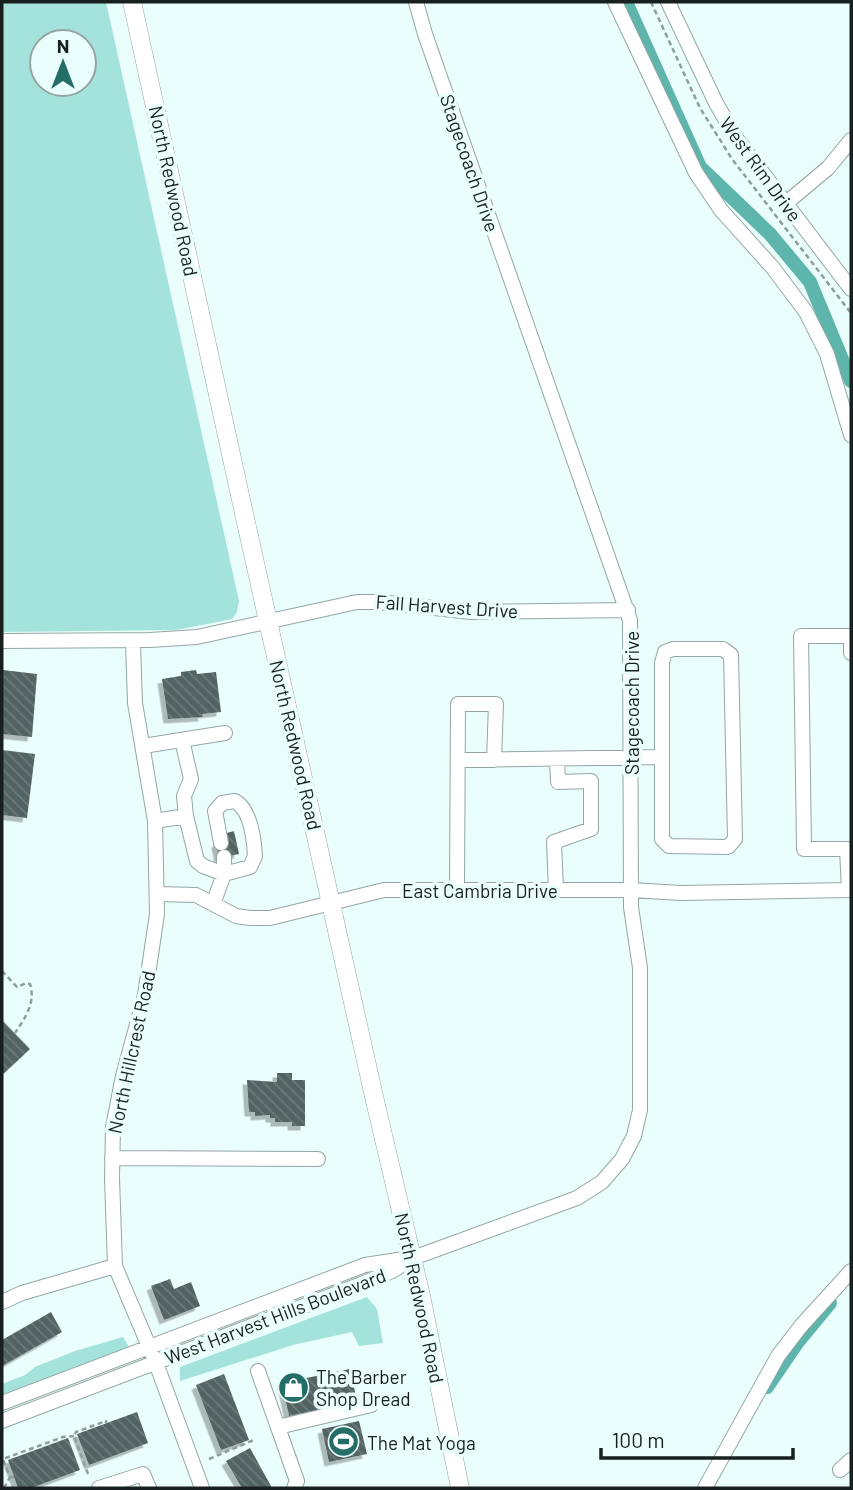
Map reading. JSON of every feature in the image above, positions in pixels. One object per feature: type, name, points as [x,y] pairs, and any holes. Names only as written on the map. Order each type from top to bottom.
[{"type":"main road","name":"North Redwood Road","points":[[132,2],[268,621],[413,1258],[460,1488]]},
{"type":"street","name":"Stagecoach Drive","points":[[413,1258],[577,1198],[602,1182],[622,1159],[638,1123],[640,1096],[640,968],[631,907],[631,625],[628,610],[416,2]]},
{"type":"street","points":[[615,2],[696,173],[721,210],[773,268],[806,312],[827,354],[851,435]]},
{"type":"street","name":"West Rim Drive","points":[[673,3],[725,121],[749,157],[851,289]]},
{"type":"street","points":[[785,204],[828,168],[851,140]]},
{"type":"street","name":"Fall Harvest Drive","points":[[2,641],[174,639],[216,634],[346,603],[368,601],[471,612],[628,610]]},
{"type":"street","points":[[850,890],[847,849],[804,849],[801,636],[851,636],[851,653]]},
{"type":"street","name":"North Hillcrest Road","points":[[133,644],[135,703],[155,821],[157,914],[145,995],[113,1127],[115,1266],[150,1347],[201,1488]]},
{"type":"street","points":[[673,649],[723,649],[731,655],[735,839],[728,847],[669,846],[662,839],[662,757],[662,663],[665,652],[673,649]]},
{"type":"street","points":[[457,891],[458,704],[496,704],[494,760]]},
{"type":"street","points":[[143,746],[225,733]]},
{"type":"street","points":[[182,740],[191,779],[184,796],[186,816],[197,861],[225,874],[250,867],[255,856],[247,814],[235,801],[226,801],[215,811],[225,874],[213,904]]},
{"type":"street","points":[[458,760],[662,757]]},
{"type":"street","points":[[556,890],[554,842],[591,829],[591,781],[558,782],[557,759]]},
{"type":"street","points":[[155,821],[186,816]]},
{"type":"street","name":"East Cambria Drive","points":[[157,894],[196,895],[236,916],[270,918],[384,890],[850,890]]},
{"type":"street","points":[[112,1158],[318,1159]]},
{"type":"street","name":"West Harvest Hills Boulevard","points":[[2,1403],[365,1265],[413,1258]]},
{"type":"street","name":"West Harvest Hills Boulevard","points":[[2,1421],[370,1281],[413,1258]]},
{"type":"street","points":[[2,1302],[22,1293],[115,1266]]},
{"type":"street","points":[[705,1488],[778,1356],[851,1271]]},
{"type":"street","points":[[258,1371],[297,1481],[294,1488]]},
{"type":"street","points":[[278,1427],[371,1405]]},
{"type":"street","points":[[840,1470],[851,1460]]},
{"type":"street","points":[[99,1488],[143,1474],[149,1488]]},
{"type":"path","points":[[2,971],[17,987],[30,984],[32,992],[28,1014],[15,1033]]},
{"type":"path","points":[[4,1488],[12,1477],[3,1459],[106,1423]]},
{"type":"path","points":[[74,1436],[88,1474]]},
{"type":"path","points":[[209,1459],[254,1440]]},
{"type":"shaded area","points":[[2,2],[106,2],[239,601],[237,612],[232,619],[176,630],[2,632]]},
{"type":"shaded area","points":[[367,1297],[377,1309],[383,1343],[359,1346],[352,1332],[293,1345],[180,1381],[180,1367]]},
{"type":"shaded area","points":[[123,1337],[129,1347],[2,1395],[2,1384],[25,1375],[35,1367],[75,1351]]},
{"type":"building","points":[[3,670],[37,674],[32,737],[2,734]]},
{"type":"building","points":[[196,670],[197,674],[216,672],[221,712],[202,714],[203,717],[168,719],[162,679]]},
{"type":"building","points":[[2,750],[35,754],[27,818],[2,815]]},
{"type":"building","points":[[234,831],[239,854],[219,858],[216,844],[223,834]]},
{"type":"building","points":[[2,1020],[30,1049],[2,1075]]},
{"type":"building","points":[[277,1073],[292,1073],[292,1080],[305,1080],[305,1126],[292,1126],[292,1122],[275,1122],[275,1118],[270,1118],[270,1115],[255,1116],[255,1112],[249,1112],[247,1080],[277,1082]]},
{"type":"building","points":[[170,1279],[174,1289],[191,1282],[200,1306],[164,1320],[151,1286]]},
{"type":"building","points":[[51,1312],[62,1332],[2,1366],[2,1340]]},
{"type":"building","points":[[350,1369],[357,1401],[289,1416],[282,1383]]},
{"type":"building","points":[[224,1374],[249,1440],[221,1450],[196,1385]]},
{"type":"building","points":[[137,1412],[148,1443],[89,1465],[77,1434]]},
{"type":"building","name":"The Mat Yoga","points":[[359,1421],[367,1454],[329,1462],[322,1429]]},
{"type":"building","points":[[68,1438],[80,1470],[31,1488],[18,1488],[8,1460]]},
{"type":"building","points":[[250,1448],[272,1488],[242,1488],[226,1461]]},
{"type":"waterway","points":[[626,2],[700,167],[770,234],[810,282],[851,381]]},
{"type":"waterway","points":[[767,1387],[797,1343],[830,1303]]},
{"type":"place","name":"The Barber Shop Dread","points":[[293,1387]]},
{"type":"place","name":"The Mat Yoga","points":[[344,1442]]}]
